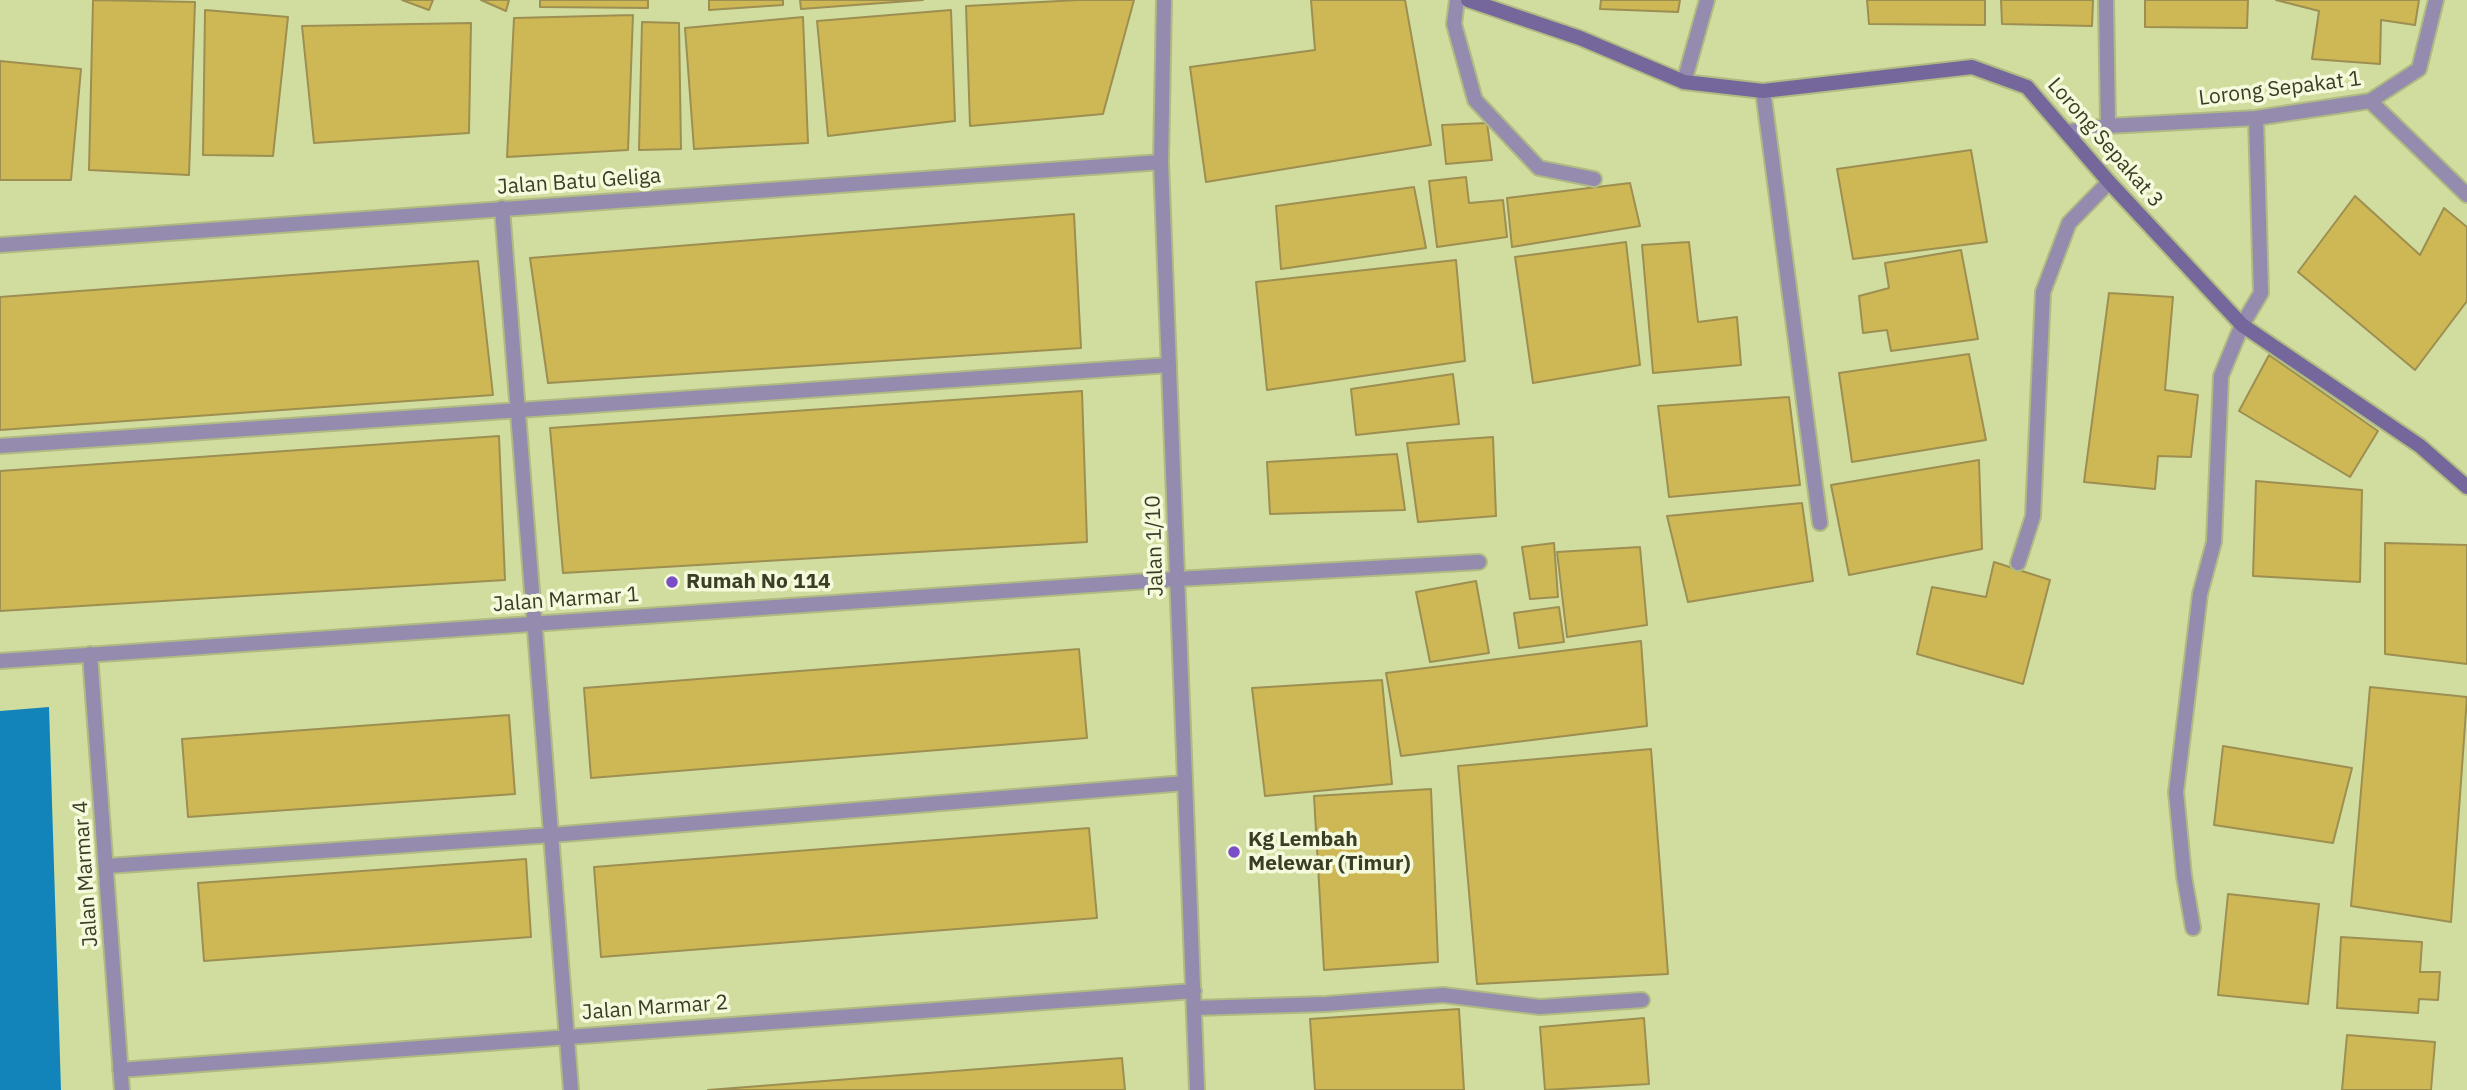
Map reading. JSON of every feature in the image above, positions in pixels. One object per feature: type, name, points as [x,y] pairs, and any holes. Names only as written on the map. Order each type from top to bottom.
[{"type":"street","name":"Jalan 1/10","points":[[1164,0],[1161,162],[1197,1090]]},
{"type":"street","points":[[1457,0],[1454,24],[1475,100],[1539,168],[1594,179]]},
{"type":"street","name":"Lorong Sepakat 3","points":[[1468,0],[1580,38],[1684,82],[1763,91],[1972,67],[2028,87],[2109,181],[2242,326],[2420,446],[2467,487]]},
{"type":"street","points":[[1684,82],[1707,0]]},
{"type":"street","points":[[2106,0],[2108,126]]},
{"type":"street","name":"Lorong Sepakat 1","points":[[2066,132],[2108,126],[2256,118],[2370,101],[2419,69],[2436,0]]},
{"type":"street","points":[[1763,91],[1820,523]]},
{"type":"street","points":[[2370,101],[2467,195]]},
{"type":"street","points":[[2193,928],[2184,876],[2176,792],[2198,606],[2214,542],[2221,376],[2242,326],[2261,293],[2256,118]]},
{"type":"street","name":"Jalan Batu Geliga","points":[[0,245],[1161,162]]},
{"type":"street","points":[[2018,563],[2034,516],[2043,292],[2069,223],[2109,181]]},
{"type":"street","points":[[502,208],[571,1090]]},
{"type":"street","points":[[0,446],[1169,365]]},
{"type":"street","name":"Jalan Marmar 1","points":[[0,661],[1177,579],[1479,562]]},
{"type":"street","name":"Jalan Marmar 4","points":[[90,654],[122,1090]]},
{"type":"street","points":[[107,866],[551,835],[1185,783]]},
{"type":"street","name":"Jalan Marmar 2","points":[[120,1070],[1194,991]]},
{"type":"street","points":[[1194,1008],[1326,1004],[1443,995],[1540,1007],[1642,1000]]},
{"type":"water","points":[[49,707],[61,1090],[0,1090],[0,711]]},
{"type":"building","points":[[93,0],[195,2],[189,175],[89,170]]},
{"type":"building","points":[[402,0],[433,0],[429,10]]},
{"type":"building","points":[[481,0],[509,0],[506,11]]},
{"type":"building","points":[[540,0],[648,0],[648,8],[540,7]]},
{"type":"building","points":[[709,0],[783,0],[783,5],[709,10]]},
{"type":"building","points":[[800,0],[923,0],[801,9]]},
{"type":"building","points":[[1134,0],[1103,114],[970,126],[966,6]]},
{"type":"building","points":[[1311,0],[1405,0],[1431,145],[1206,182],[1190,67],[1315,50]]},
{"type":"building","points":[[1601,0],[1680,0],[1678,12],[1600,9]]},
{"type":"building","points":[[1867,0],[1985,0],[1985,25],[1869,24]]},
{"type":"building","points":[[2001,0],[2093,0],[2092,26],[2002,24]]},
{"type":"building","points":[[2145,0],[2248,0],[2247,28],[2145,27]]},
{"type":"building","points":[[2276,0],[2419,0],[2415,25],[2381,20],[2380,64],[2312,59],[2319,11]]},
{"type":"building","points":[[205,10],[288,17],[273,156],[203,155]]},
{"type":"building","points":[[951,10],[955,121],[828,136],[817,21]]},
{"type":"building","points":[[633,15],[628,150],[507,157],[514,18]]},
{"type":"building","points":[[803,17],[808,143],[694,149],[685,28]]},
{"type":"building","points":[[642,22],[679,23],[681,149],[639,150]]},
{"type":"building","points":[[471,23],[469,133],[314,143],[302,26]]},
{"type":"building","points":[[0,61],[81,69],[71,180],[0,180]]},
{"type":"building","points":[[1487,123],[1492,160],[1446,164],[1442,125]]},
{"type":"building","points":[[1971,150],[1987,242],[1853,259],[1837,169]]},
{"type":"building","points":[[1466,177],[1469,203],[1503,200],[1507,237],[1437,247],[1429,181]]},
{"type":"building","points":[[1630,183],[1640,226],[1512,247],[1507,198]]},
{"type":"building","points":[[1414,187],[1426,248],[1281,269],[1276,206]]},
{"type":"building","points":[[2355,196],[2420,255],[2444,208],[2467,227],[2467,301],[2415,370],[2298,272]]},
{"type":"building","points":[[1074,214],[1081,348],[548,383],[530,258]]},
{"type":"building","points":[[1626,242],[1640,365],[1533,383],[1515,257]]},
{"type":"building","points":[[1689,242],[1698,322],[1737,317],[1741,365],[1653,373],[1642,245]]},
{"type":"building","points":[[1961,250],[1978,339],[1891,351],[1887,330],[1863,333],[1859,296],[1889,288],[1885,263]]},
{"type":"building","points":[[1456,260],[1465,361],[1267,390],[1256,282]]},
{"type":"building","points":[[478,261],[493,395],[0,430],[0,297]]},
{"type":"building","points":[[2109,293],[2173,297],[2165,390],[2198,395],[2191,457],[2158,456],[2155,489],[2084,482]]},
{"type":"building","points":[[1969,354],[1986,440],[1852,462],[1839,373]]},
{"type":"building","points":[[2269,355],[2378,431],[2350,477],[2239,411]]},
{"type":"building","points":[[1453,374],[1459,424],[1356,435],[1351,389]]},
{"type":"building","points":[[1082,391],[1087,542],[563,573],[550,428]]},
{"type":"building","points":[[1789,397],[1800,485],[1669,497],[1658,406]]},
{"type":"building","points":[[499,436],[505,580],[0,611],[0,471]]},
{"type":"building","points":[[1493,437],[1496,516],[1418,522],[1407,443]]},
{"type":"building","points":[[1397,454],[1405,510],[1270,514],[1267,462]]},
{"type":"building","points":[[1979,460],[1982,549],[1849,575],[1831,485]]},
{"type":"building","points":[[2256,481],[2362,490],[2360,582],[2253,576]]},
{"type":"building","points":[[1802,503],[1813,581],[1688,602],[1667,516]]},
{"type":"building","points":[[1554,543],[1558,597],[1530,599],[1522,547]]},
{"type":"building","points":[[2385,543],[2467,545],[2467,664],[2385,654]]},
{"type":"building","points":[[1640,547],[1647,625],[1567,637],[1557,552]]},
{"type":"building","points":[[1994,562],[2050,580],[2023,684],[1917,654],[1932,587],[1986,597]]},
{"type":"building","points":[[1476,581],[1489,653],[1430,662],[1416,592]]},
{"type":"building","points":[[1559,607],[1564,642],[1519,648],[1514,613]]},
{"type":"building","points":[[1641,641],[1647,726],[1401,756],[1386,673]]},
{"type":"building","points":[[1079,649],[1087,738],[591,778],[584,688]]},
{"type":"building","points":[[1382,680],[1392,784],[1265,796],[1252,688]]},
{"type":"building","points":[[2370,687],[2467,697],[2451,922],[2351,906]]},
{"type":"building","points":[[509,715],[515,794],[188,817],[182,739]]},
{"type":"building","points":[[2223,746],[2352,768],[2333,843],[2214,825]]},
{"type":"building","points":[[1651,749],[1668,974],[1477,984],[1458,766]]},
{"type":"building","points":[[1431,789],[1438,962],[1324,970],[1314,796]]},
{"type":"building","points":[[1089,828],[1097,918],[601,957],[594,867]]},
{"type":"building","points":[[526,859],[531,937],[204,961],[198,883]]},
{"type":"building","points":[[2228,894],[2319,904],[2308,1004],[2218,995]]},
{"type":"building","points":[[2341,937],[2422,942],[2420,972],[2440,972],[2438,1000],[2419,999],[2418,1013],[2337,1008]]},
{"type":"building","points":[[1459,1009],[1464,1090],[1315,1090],[1310,1019]]},
{"type":"building","points":[[1644,1018],[1649,1084],[1545,1090],[1540,1027]]},
{"type":"building","points":[[2347,1035],[2435,1042],[2431,1090],[2342,1090]]},
{"type":"building","points":[[1122,1058],[1125,1090],[708,1090]]},
{"type":"place","name":"Rumah No 114","points":[[672,582]]},
{"type":"place","name":"Kg Lembah Melewar (Timur)","points":[[1234,852]]}]
